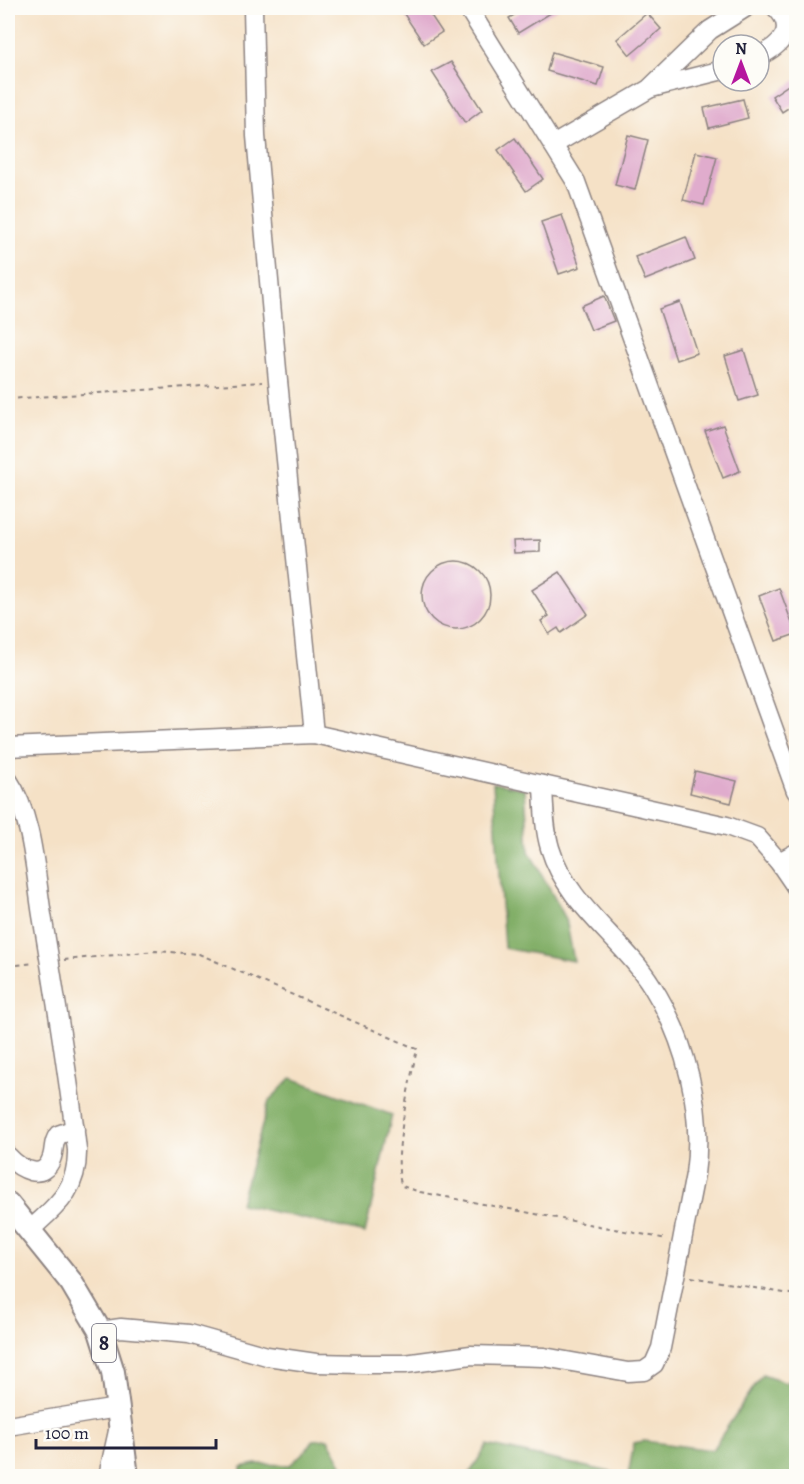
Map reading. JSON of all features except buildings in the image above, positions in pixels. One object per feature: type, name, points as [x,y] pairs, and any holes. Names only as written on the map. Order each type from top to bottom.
[{"type":"main road","name":"8","points":[[8,1204],[71,1282],[100,1331],[112,1372],[127,1476]]},
{"type":"street","points":[[253,8],[256,136],[314,734]]},
{"type":"street","points":[[468,8],[576,182],[796,791]]},
{"type":"street","points":[[553,145],[649,89],[710,30],[745,8]]},
{"type":"street","points":[[771,49],[780,43],[786,28],[776,8]]},
{"type":"street","points":[[649,89],[711,73]]},
{"type":"street","points":[[8,747],[314,734],[727,826],[757,837],[779,862],[796,887]]},
{"type":"street","points":[[8,780],[20,801],[27,824],[75,1130],[77,1166],[73,1182],[61,1201],[30,1230]]},
{"type":"street","points":[[100,1331],[121,1328],[189,1334],[267,1356],[316,1363],[405,1364],[471,1355],[532,1356],[628,1372],[644,1371],[654,1364],[661,1348],[695,1173],[697,1143],[690,1078],[677,1038],[652,986],[628,954],[580,902],[564,878],[550,848],[544,815],[543,785]]},
{"type":"street","points":[[779,862],[796,853]]},
{"type":"street","points":[[8,1156],[24,1171],[37,1172],[46,1168],[52,1157],[53,1143],[58,1135],[75,1130]]},
{"type":"street","points":[[8,1426],[118,1415],[108,1476]]},
{"type":"path","points":[[8,399],[278,381]]},
{"type":"path","points":[[8,966],[156,951],[199,954],[417,1049],[403,1123],[398,1176],[402,1186],[420,1192],[682,1241]]},
{"type":"path","points":[[676,1275],[796,1295]]},
{"type":"green space","points":[[493,783],[525,789],[529,851],[566,919],[574,961],[504,948]]},
{"type":"green space","points":[[291,1078],[392,1115],[365,1233],[240,1204],[269,1101]]},
{"type":"green space","points":[[796,1372],[796,1476],[628,1476],[634,1443],[644,1441],[712,1450],[762,1375],[786,1383]]},
{"type":"green space","points":[[328,1439],[342,1464],[338,1476],[239,1476],[242,1467],[256,1464],[290,1465],[310,1446],[313,1440]]},
{"type":"green space","points":[[487,1445],[628,1476],[468,1476]]}]
